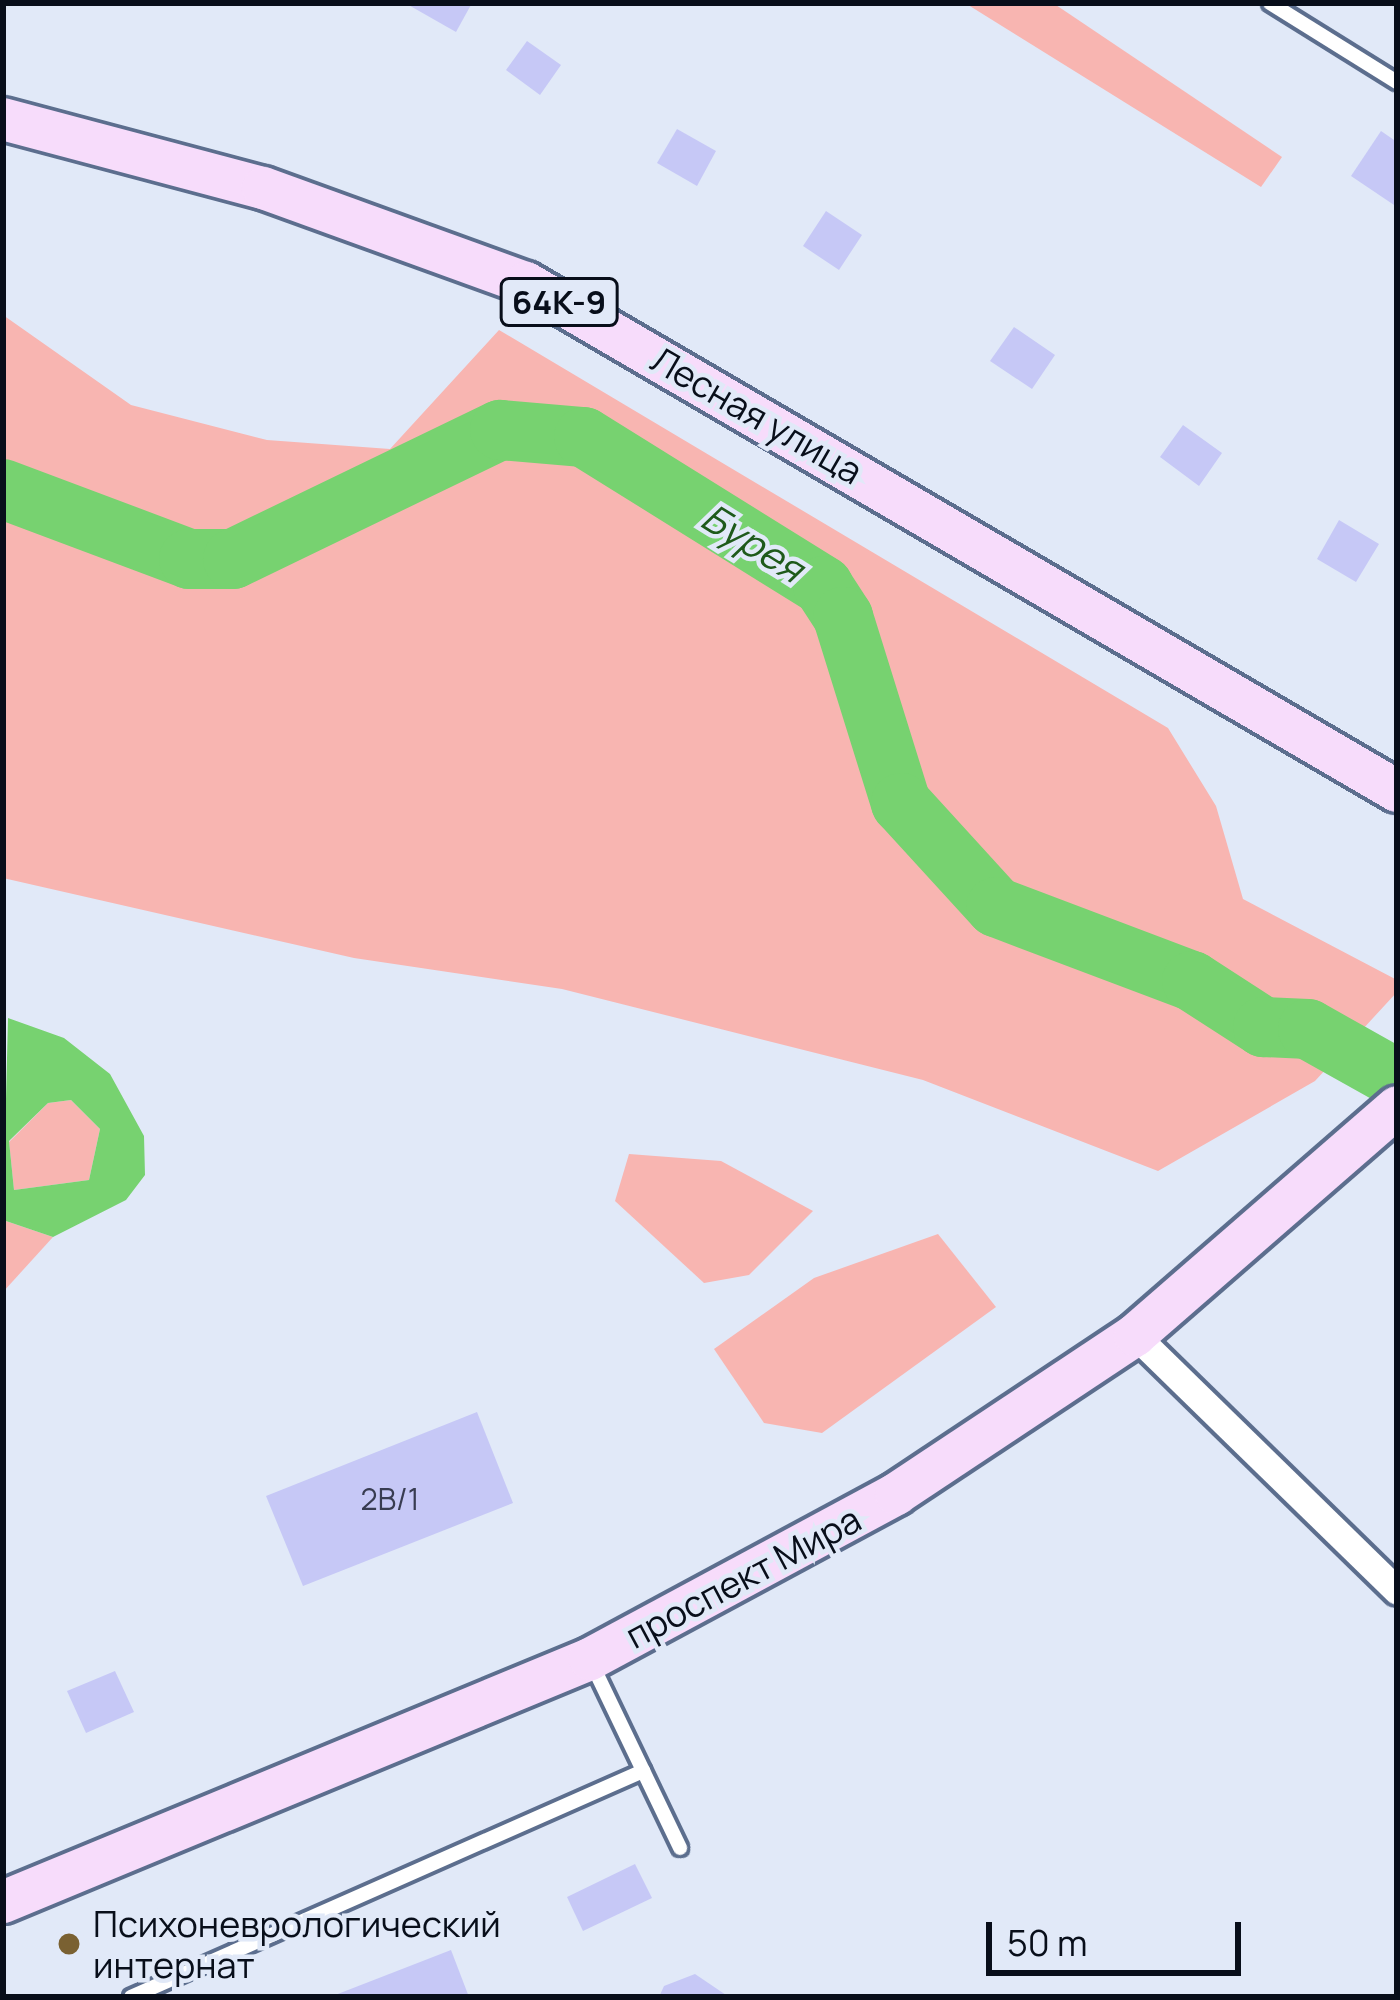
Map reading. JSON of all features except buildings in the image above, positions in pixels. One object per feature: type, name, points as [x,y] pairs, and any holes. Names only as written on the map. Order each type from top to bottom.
[{"type":"main road","name":"Лесная улица","points":[[3,119],[263,188],[526,283],[1397,791]]},
{"type":"main road","points":[[1355,766],[1397,810]]},
{"type":"main road","name":"проспект Мира","points":[[3,1902],[590,1659],[896,1494],[1135,1335],[1383,1120]]},
{"type":"street","points":[[1135,1335],[1397,1591]]},
{"type":"lane","points":[[1270,3],[1397,82]]},
{"type":"lane","points":[[590,1659],[680,1848]]},
{"type":"lane","points":[[131,1997],[643,1771]]},
{"type":"shaded area","points":[[965,3],[1053,3],[1282,157],[1261,187]]},
{"type":"shaded area","points":[[3,315],[131,405],[267,440],[390,449],[499,330],[1168,728],[1216,806],[1243,899],[1397,980],[1397,992],[1315,1081],[1158,1171],[923,1080],[562,989],[354,958],[3,878]]},
{"type":"shaded area","points":[[8,1018],[64,1038],[110,1074],[144,1136],[145,1175],[126,1200],[53,1237],[3,1220]],"holes":[[[71,1100],[100,1129],[89,1180],[14,1190],[9,1141],[48,1103]]]},
{"type":"shaded area","points":[[71,1100],[100,1129],[89,1180],[14,1190],[9,1142],[48,1103]]},
{"type":"shaded area","points":[[629,1154],[721,1161],[813,1211],[749,1275],[704,1283],[615,1201]]},
{"type":"shaded area","points":[[3,1220],[53,1237],[3,1292]]},
{"type":"shaded area","points":[[938,1234],[996,1307],[822,1433],[764,1423],[714,1349],[814,1278]]},
{"type":"waterway","name":"Бурея","points":[[3,489],[189,559],[233,559],[500,430],[584,437],[823,586],[843,617],[901,803],[996,907],[1192,981],[1263,1027],[1308,1029],[1397,1079]]},
{"type":"place","name":"Психоневрологический интернат","points":[[69,1944]]}]
